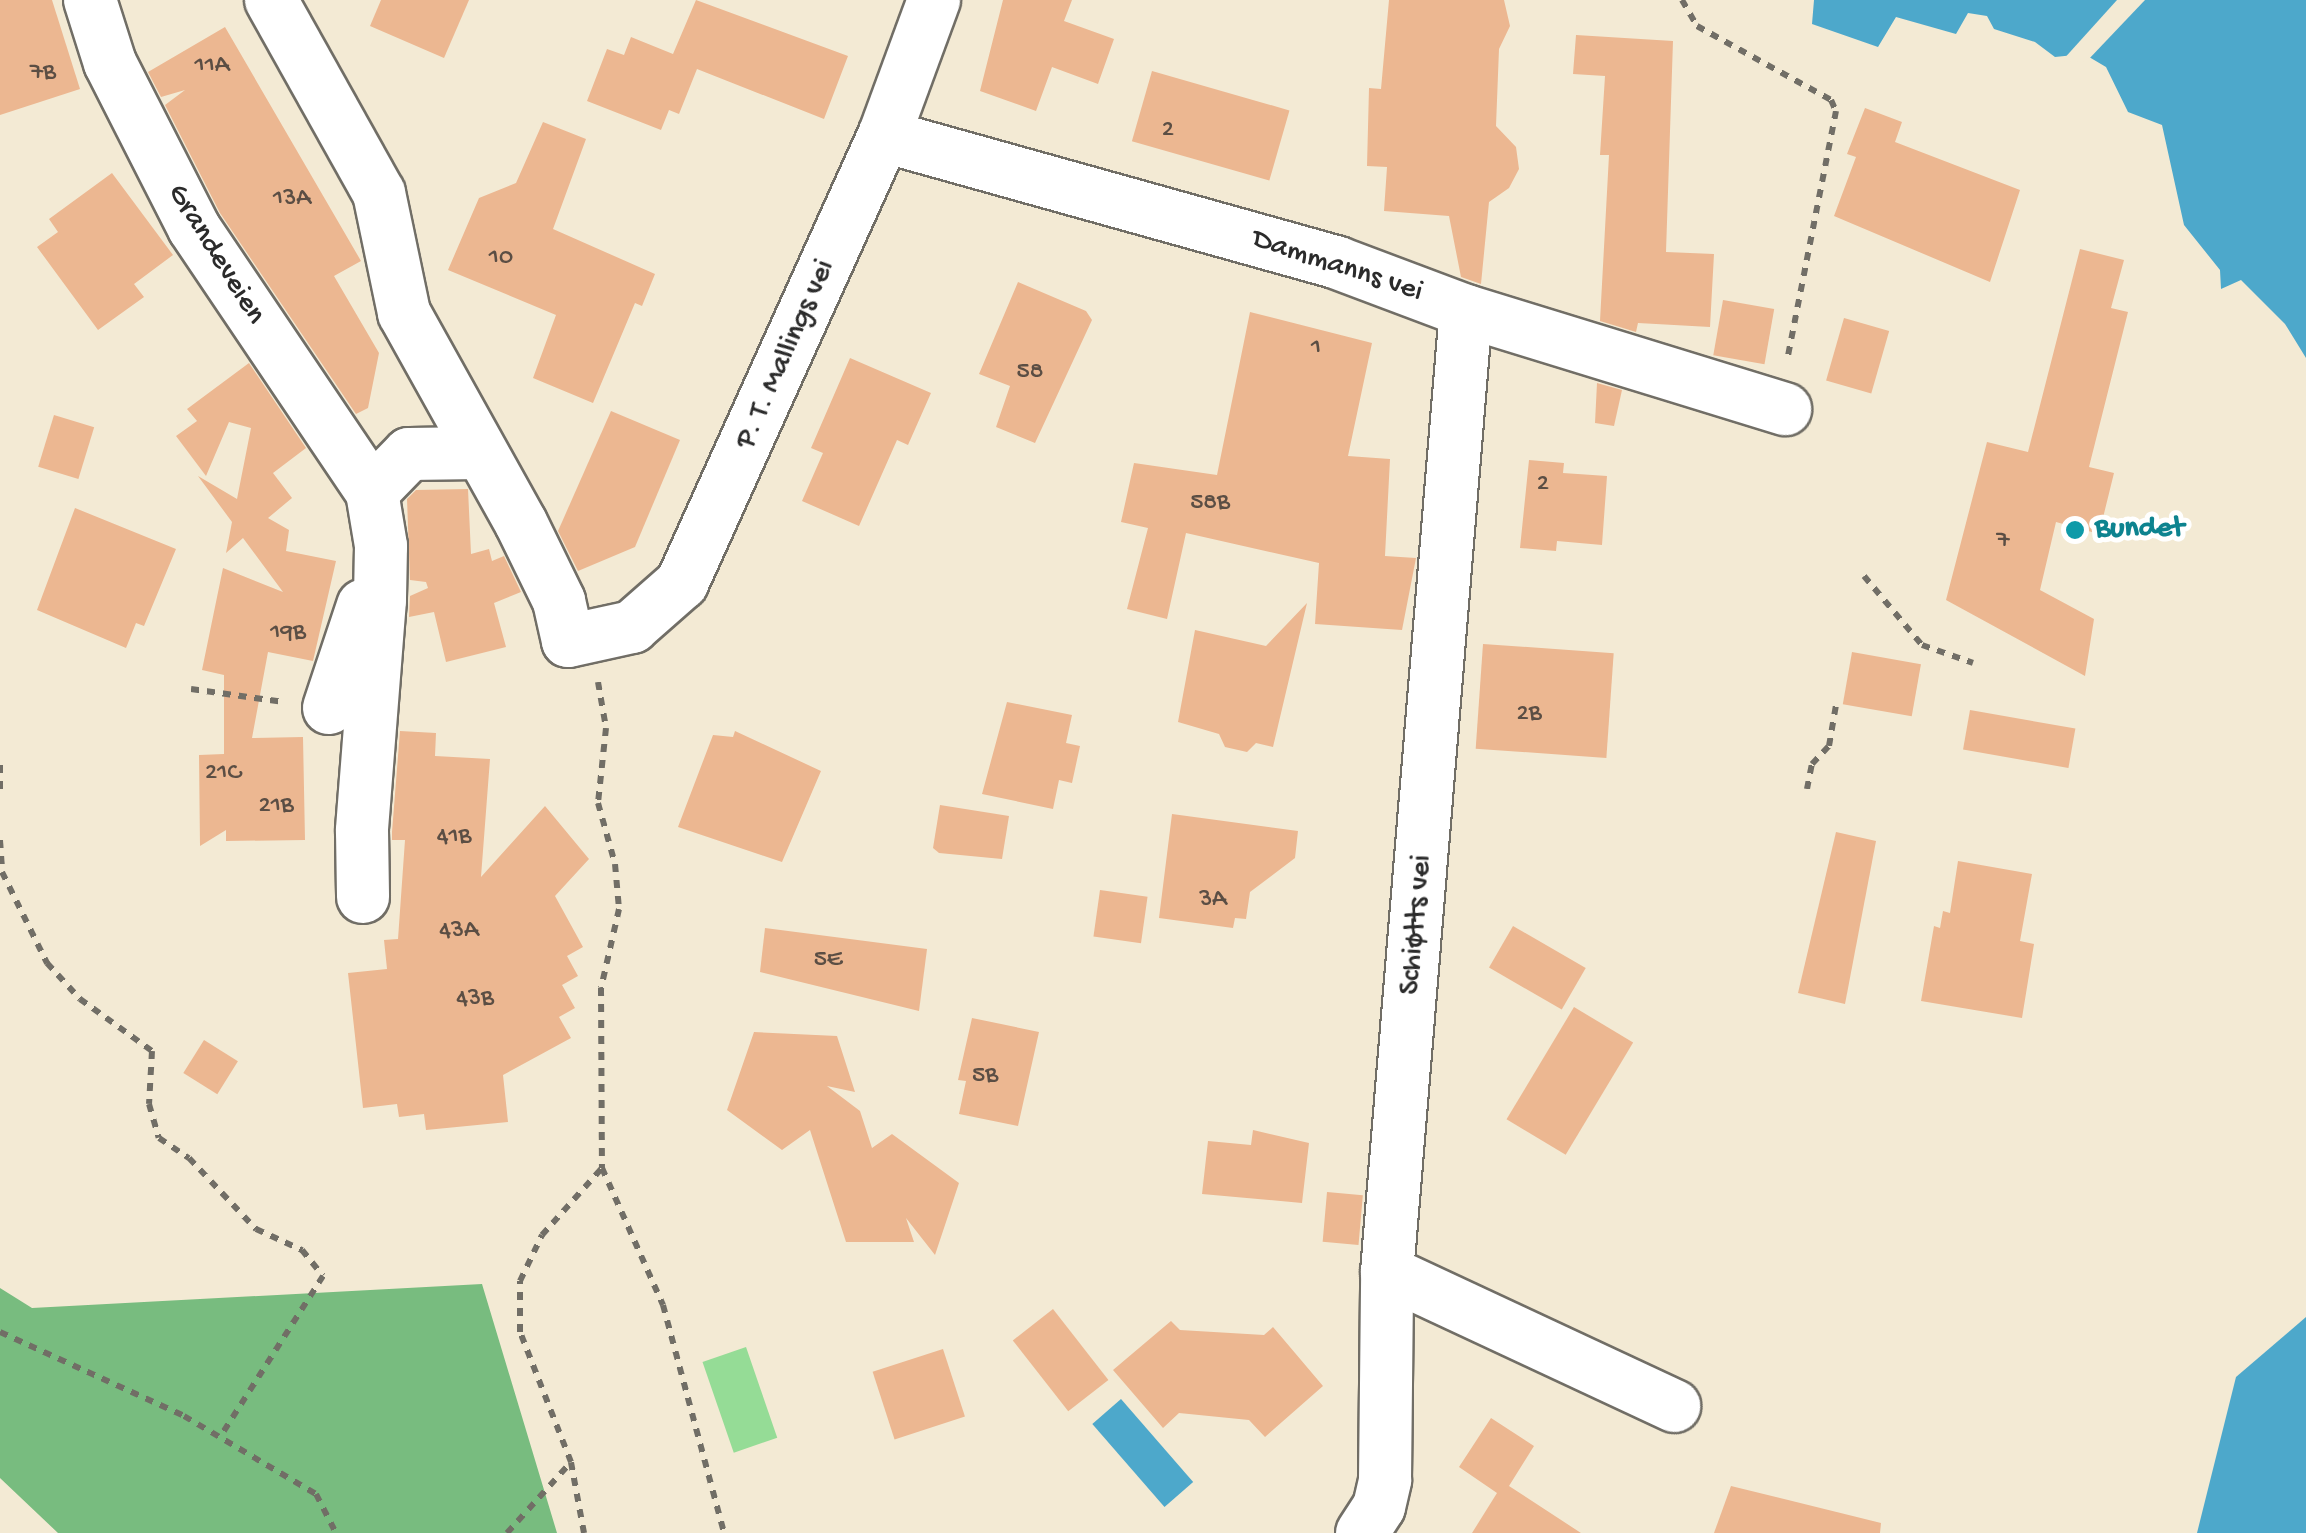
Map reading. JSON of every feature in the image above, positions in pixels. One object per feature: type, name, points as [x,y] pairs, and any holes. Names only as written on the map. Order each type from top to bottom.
[{"type":"street","name":"Grandeveien","points":[[90,0],[110,63],[194,228],[372,492],[381,570],[362,830],[363,897]]},
{"type":"street","points":[[271,0],[379,193],[404,313],[547,575],[568,641]]},
{"type":"street","name":"P. T. Mallings vei","points":[[568,641],[632,627],[682,584],[884,136],[934,0]]},
{"type":"street","name":"Dammanns vei","points":[[884,136],[1338,263],[1466,311],[1781,408]]},
{"type":"street","name":"Schiøtts vei","points":[[1362,1533],[1379,1508],[1384,1480],[1387,1272],[1466,311]]},
{"type":"street","points":[[372,492],[409,454],[479,453]]},
{"type":"street","points":[[329,708],[348,638],[381,570]]},
{"type":"street","points":[[1387,1272],[1674,1406]]},
{"type":"path","points":[[1682,0],[1698,26],[1830,100],[1836,110],[1781,408]]},
{"type":"path","points":[[1864,576],[1922,646],[1973,663]]},
{"type":"path","points":[[568,641],[602,688],[606,728],[598,803],[615,864],[619,909],[601,988],[602,1168],[663,1305],[724,1533]]},
{"type":"path","points":[[191,689],[329,708]]},
{"type":"path","points":[[1807,789],[1812,764],[1829,746],[1836,705]]},
{"type":"path","points":[[0,765],[0,797]]},
{"type":"path","points":[[0,840],[2,872],[48,963],[80,1000],[152,1051],[149,1104],[159,1138],[190,1158],[256,1230],[302,1250],[323,1276],[220,1437]]},
{"type":"path","points":[[584,1533],[571,1462],[520,1332],[520,1281],[542,1235],[602,1168]]},
{"type":"path","points":[[0,1332],[220,1437],[316,1494],[336,1533]]},
{"type":"path","points":[[508,1533],[571,1462]]},
{"type":"green space","points":[[482,1284],[557,1533],[58,1533],[0,1478],[0,1288],[32,1308]]},
{"type":"green space","points":[[746,1347],[777,1438],[734,1453],[703,1362]]},
{"type":"water","points":[[1814,0],[2306,0],[2306,358],[2285,324],[2241,280],[2221,289],[2220,270],[2184,225],[2162,125],[2128,112],[2106,67],[2084,54],[2055,57],[2035,42],[1994,29],[1987,16],[1968,13],[1956,34],[1896,17],[1878,47],[1812,24]]},
{"type":"water","points":[[2306,1317],[2306,1533],[2197,1533],[2236,1377]]},
{"type":"water","points":[[1121,1399],[1193,1482],[1164,1507],[1092,1424]]},
{"type":"pier","points":[[2117,0],[2145,0],[2087,61],[2061,62]]},
{"type":"building","points":[[0,0],[52,0],[80,89],[0,115]]},
{"type":"building","points":[[381,0],[469,0],[444,58],[370,26]]},
{"type":"building","points":[[696,0],[848,56],[824,119],[697,69],[679,114],[669,110],[661,130],[587,101],[607,49],[624,55],[631,37],[673,54]]},
{"type":"building","points":[[1003,0],[1072,0],[1064,21],[1114,39],[1098,84],[1052,67],[1036,111],[980,91]]},
{"type":"building","points":[[1389,0],[1504,0],[1510,26],[1499,49],[1496,126],[1516,147],[1519,169],[1509,188],[1489,202],[1481,284],[1461,277],[1449,216],[1384,211],[1387,167],[1367,166],[1369,88],[1381,89]]},
{"type":"building","points":[[225,27],[361,261],[334,276],[379,353],[368,408],[356,414],[220,213],[165,105],[185,90],[161,97],[148,72]]},
{"type":"building","points":[[1576,35],[1673,41],[1666,252],[1714,254],[1710,327],[1638,323],[1636,332],[1600,321],[1609,155],[1600,155],[1605,76],[1573,74]]},
{"type":"building","points":[[1152,71],[1289,110],[1269,181],[1132,141]]},
{"type":"building","points":[[1865,108],[1902,122],[1895,142],[2020,190],[1990,282],[1834,216],[1856,157],[1847,154]]},
{"type":"building","points":[[543,122],[586,139],[553,229],[655,274],[642,306],[635,303],[593,403],[533,378],[556,315],[448,270],[479,198],[516,183]]},
{"type":"building","points":[[112,173],[173,255],[134,284],[144,297],[98,330],[37,247],[58,232],[49,219]]},
{"type":"building","points":[[2080,249],[2124,260],[2111,308],[2128,312],[2089,467],[2114,473],[2099,534],[2056,522],[2040,590],[2094,619],[2085,676],[1946,600],[1987,442],[2028,452]]},
{"type":"building","points":[[1018,282],[1086,311],[1092,320],[1035,443],[996,427],[1010,386],[979,374]]},
{"type":"building","points":[[1723,300],[1774,309],[1764,364],[1713,355]]},
{"type":"building","points":[[1250,312],[1372,343],[1348,456],[1390,459],[1385,556],[1416,558],[1402,630],[1315,624],[1319,563],[1186,533],[1167,619],[1127,609],[1148,528],[1121,522],[1134,463],[1217,475]]},
{"type":"building","points":[[1844,318],[1889,331],[1871,393],[1826,380]]},
{"type":"building","points":[[850,358],[931,393],[908,445],[897,440],[859,526],[802,501],[823,453],[811,448]]},
{"type":"building","points":[[249,363],[306,448],[273,473],[292,498],[268,518],[289,530],[286,551],[336,561],[313,661],[268,652],[252,738],[303,737],[305,840],[226,841],[226,830],[200,846],[199,755],[224,754],[224,675],[202,670],[223,568],[283,592],[243,538],[226,553],[232,522],[198,476],[237,499],[251,428],[229,422],[206,476],[176,436],[197,421],[187,409]]},
{"type":"building","points":[[1597,383],[1622,390],[1614,426],[1595,423]]},
{"type":"building","points":[[611,411],[680,440],[635,547],[578,571],[558,531]]},
{"type":"building","points":[[54,415],[94,427],[78,479],[38,467]]},
{"type":"building","points":[[1529,460],[1564,463],[1563,473],[1607,476],[1602,545],[1557,541],[1556,551],[1520,548]]},
{"type":"building","points":[[468,489],[471,554],[489,549],[492,561],[504,556],[521,592],[494,603],[506,647],[446,662],[434,612],[409,617],[410,596],[428,588],[426,582],[410,580],[407,499],[416,490]]},
{"type":"building","points":[[75,508],[176,549],[144,626],[136,623],[126,648],[37,610]]},
{"type":"building","points":[[1307,603],[1273,747],[1256,743],[1247,752],[1225,747],[1219,734],[1178,722],[1195,630],[1266,646]]},
{"type":"building","points":[[1483,644],[1614,653],[1606,758],[1476,749]]},
{"type":"building","points":[[1852,652],[1921,664],[1912,716],[1843,704]]},
{"type":"building","points":[[1007,702],[1072,715],[1066,743],[1080,746],[1072,783],[1059,780],[1053,809],[982,794]]},
{"type":"building","points":[[1970,710],[2075,729],[2068,768],[1963,749]]},
{"type":"building","points":[[400,731],[436,733],[435,756],[490,759],[481,877],[545,806],[589,859],[555,896],[583,947],[567,956],[578,976],[562,985],[575,1008],[559,1017],[571,1038],[503,1075],[508,1122],[426,1130],[424,1114],[399,1117],[397,1104],[363,1108],[348,973],[387,969],[384,940],[398,939],[405,840],[392,840],[392,832]]},
{"type":"building","points":[[735,731],[821,771],[782,862],[678,827],[713,735],[733,737]]},
{"type":"building","points":[[940,805],[1009,816],[1002,859],[939,853],[933,848]]},
{"type":"building","points":[[1172,814],[1298,831],[1295,858],[1250,892],[1246,919],[1235,918],[1233,928],[1159,918]]},
{"type":"building","points":[[1836,832],[1876,841],[1845,1004],[1798,993]]},
{"type":"building","points":[[1958,861],[2032,874],[2020,941],[2034,944],[2022,1018],[1921,1001],[1934,926],[1940,928],[1943,911],[1950,913]]},
{"type":"building","points":[[1100,890],[1148,897],[1141,943],[1093,937]]},
{"type":"building","points":[[1513,926],[1586,968],[1562,1010],[1489,968]]},
{"type":"building","points":[[765,928],[927,949],[919,1011],[760,972]]},
{"type":"building","points":[[1574,1007],[1633,1043],[1566,1155],[1507,1119]]},
{"type":"building","points":[[972,1018],[1039,1032],[1018,1126],[959,1114],[966,1081],[958,1080]]},
{"type":"building","points":[[754,1032],[837,1036],[855,1092],[827,1086],[860,1111],[872,1148],[892,1134],[959,1183],[935,1255],[906,1218],[914,1242],[846,1242],[810,1130],[782,1150],[727,1110]]},
{"type":"building","points":[[204,1040],[238,1061],[217,1094],[183,1073]]},
{"type":"building","points":[[1253,1130],[1309,1143],[1302,1203],[1202,1194],[1208,1141],[1251,1145]]},
{"type":"building","points":[[1327,1192],[1363,1195],[1359,1245],[1323,1242]]},
{"type":"building","points":[[1053,1309],[1108,1380],[1068,1411],[1013,1340]]},
{"type":"building","points":[[1171,1321],[1180,1330],[1264,1335],[1273,1327],[1323,1386],[1265,1437],[1249,1420],[1179,1413],[1163,1428],[1113,1370]]},
{"type":"building","points":[[943,1349],[965,1417],[895,1439],[873,1372]]},
{"type":"building","points":[[1491,1418],[1534,1446],[1509,1486],[1581,1533],[1472,1533],[1497,1493],[1459,1467]]},
{"type":"building","points":[[1731,1486],[1881,1523],[1880,1533],[1714,1533]]},
{"type":"place","name":"Bundet","points":[[2075,530]]}]
